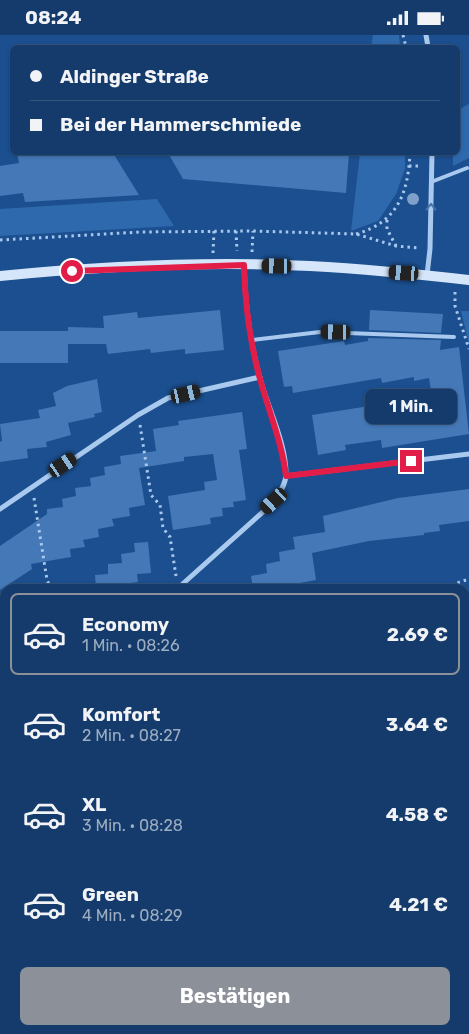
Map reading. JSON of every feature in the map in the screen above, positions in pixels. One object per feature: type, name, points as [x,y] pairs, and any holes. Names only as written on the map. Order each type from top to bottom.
[{"type":"main road","points":[[0,276],[244,265],[310,266],[469,280]]},
{"type":"street","points":[[427,275],[430,249],[432,155]]},
{"type":"street","points":[[181,584],[274,501],[281,491],[286,476],[283,455],[260,377],[252,340],[245,295],[244,265]]},
{"type":"street","points":[[0,509],[32,485],[138,415],[168,398],[260,377]]},
{"type":"street","points":[[286,476],[469,453]]},
{"type":"lane","points":[[431,182],[467,168]]},
{"type":"lane","points":[[252,340],[320,332],[454,337]]},
{"type":"path","points":[[356,235],[368,231],[387,219],[407,185],[410,155]]},
{"type":"path","points":[[387,219],[387,229],[396,246]]},
{"type":"path","points":[[213,265],[214,231]]},
{"type":"path","points":[[236,231],[238,257],[244,265],[253,252],[253,231]]},
{"type":"path","points":[[0,240],[141,232],[253,231],[356,235],[396,246],[430,249]]},
{"type":"path","points":[[455,278],[455,306],[469,349]]},
{"type":"path","points":[[138,415],[151,495],[160,505],[163,528],[170,537],[176,584]]},
{"type":"path","points":[[32,485],[49,584]]},
{"type":"path","points":[[454,584],[469,579]]},
{"type":"shaded area","points":[[373,35],[399,35],[400,45],[371,45]]},
{"type":"shaded area","points":[[469,104],[469,158],[453,166],[453,155],[460,155],[460,109]]},
{"type":"shaded area","points":[[360,155],[405,155],[405,169],[396,194],[378,221],[351,231]]},
{"type":"shaded area","points":[[157,199],[174,226],[0,236],[0,209]]},
{"type":"shaded area","points":[[461,311],[469,311],[469,344]]},
{"type":"building","points":[[17,155],[114,155],[139,195],[25,202],[23,193],[0,196],[0,166],[19,163]]},
{"type":"building","points":[[169,155],[349,155],[346,193],[183,179]]},
{"type":"building","points":[[220,310],[224,350],[185,354],[185,349],[151,353],[150,349],[108,354],[106,344],[68,344],[68,363],[0,363],[0,331],[68,331],[68,327],[104,328],[103,316],[137,312],[138,318]]},
{"type":"building","points":[[370,310],[443,314],[441,333],[369,330]]},
{"type":"building","points":[[368,338],[441,340],[440,350],[459,347],[469,434],[382,448],[381,440],[345,445],[346,450],[318,455],[312,415],[376,405],[377,413],[433,404],[429,378],[414,381],[414,377],[382,383],[381,378],[293,393],[292,386],[284,387],[278,351],[344,341],[345,345],[368,341]]},
{"type":"building","points":[[97,379],[102,412],[94,414],[95,417],[68,423],[71,435],[46,442],[47,447],[27,449],[28,458],[0,462],[0,442],[2,441],[0,424],[40,418],[38,410],[56,406],[53,393],[67,386]]},
{"type":"building","points":[[242,412],[247,449],[239,450],[246,500],[233,502],[234,507],[222,508],[223,516],[210,518],[211,524],[173,530],[168,496],[205,490],[204,482],[217,480],[213,454],[184,457],[184,461],[139,468],[145,505],[129,508],[130,516],[112,519],[114,526],[98,529],[99,537],[83,540],[85,547],[70,549],[71,557],[31,564],[32,569],[9,584],[0,584],[0,546],[47,514],[47,509],[63,507],[62,499],[76,496],[75,488],[91,486],[90,478],[105,475],[104,467],[121,464],[120,456],[156,451],[153,429],[179,425],[178,421]]},
{"type":"building","points":[[469,489],[469,521],[439,525],[440,531],[424,533],[424,535],[369,541],[312,553],[316,580],[300,584],[252,584],[251,576],[267,573],[266,564],[280,561],[279,552],[295,549],[293,537],[325,532],[323,516],[398,498]]},
{"type":"building","points":[[148,542],[151,573],[137,574],[138,582],[96,584],[95,575],[108,574],[108,564],[122,563],[121,554],[135,552],[134,543]]},
{"type":"route","points":[[72,271],[163,266],[244,265],[245,295],[252,340],[260,377],[283,455],[286,476],[411,461]]}]
